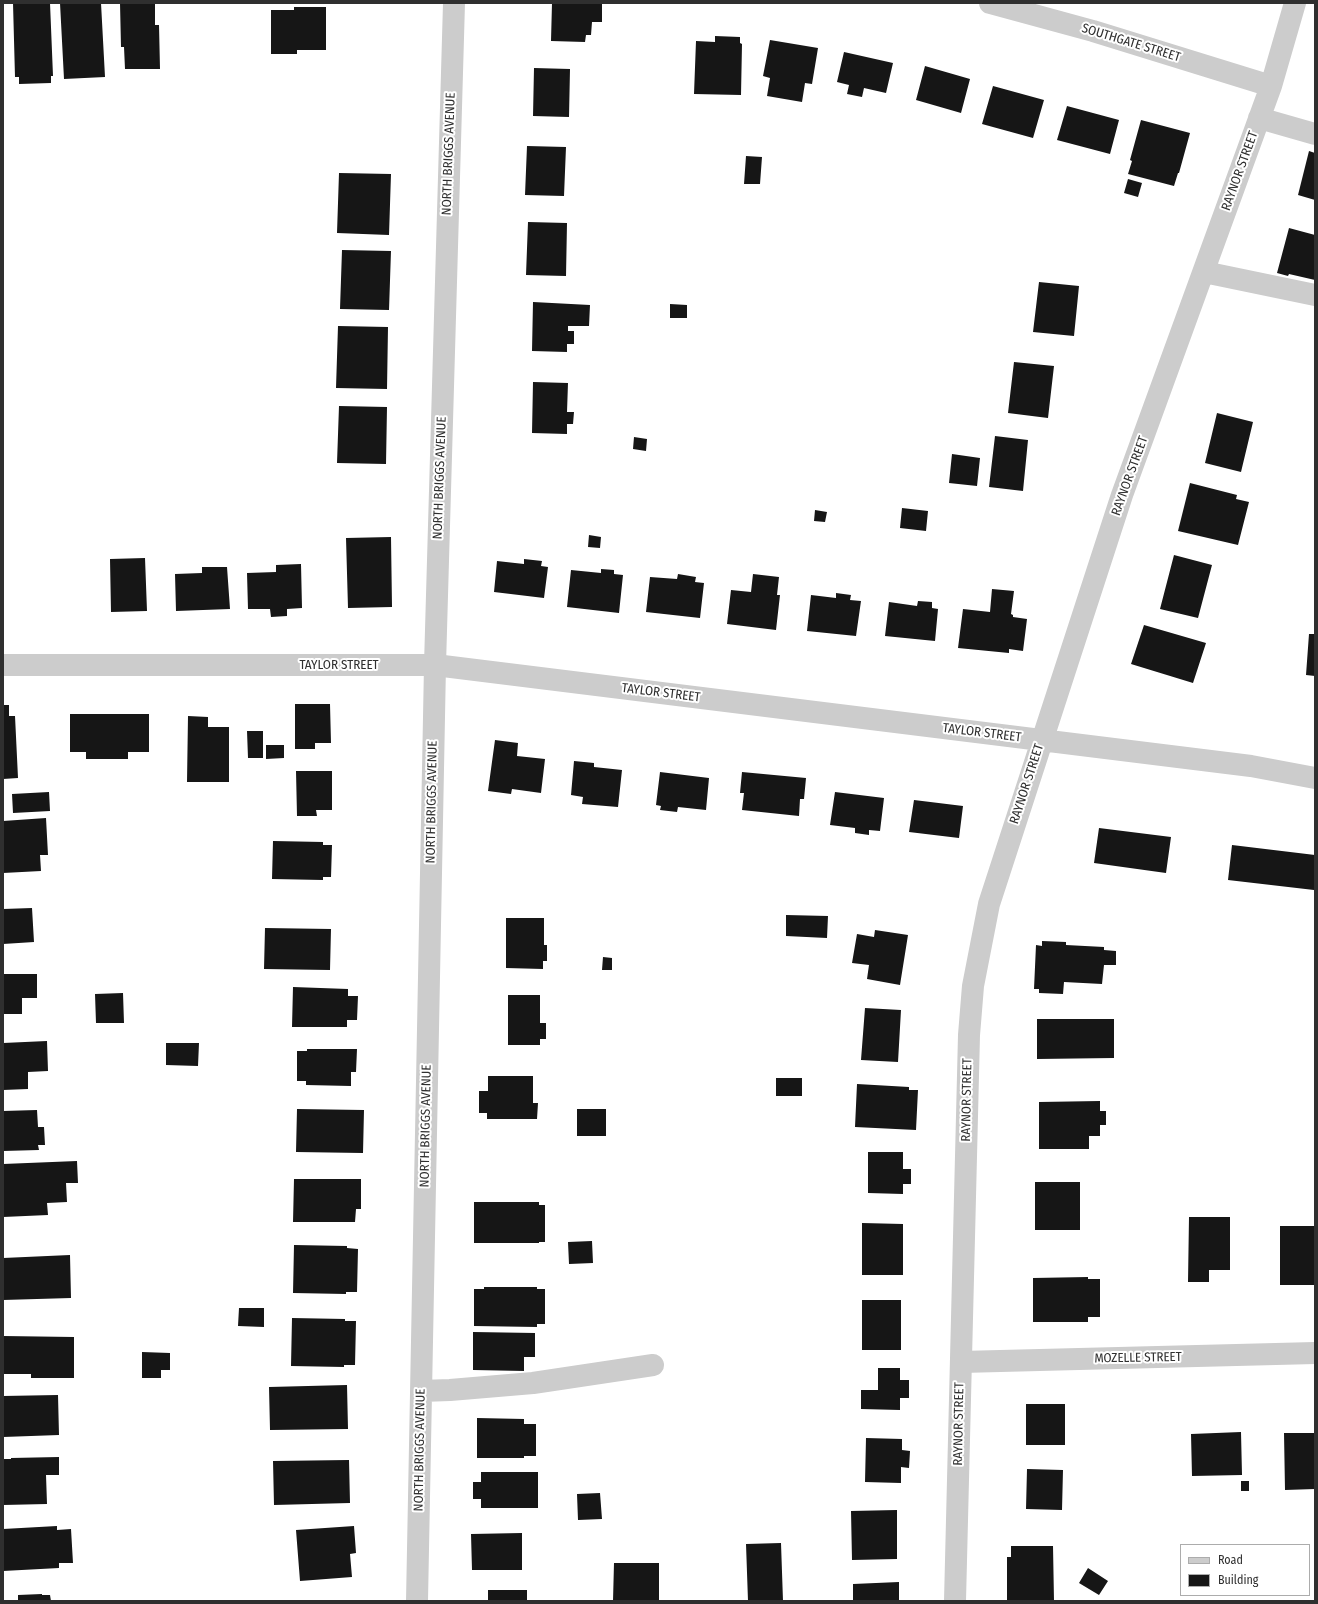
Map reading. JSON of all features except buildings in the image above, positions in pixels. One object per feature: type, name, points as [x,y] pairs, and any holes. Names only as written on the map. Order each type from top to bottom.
[{"type":"street","name":"NORTH BRIGGS AVENUE","points":[[417,1601],[434,665],[454,3]]},
{"type":"street","name":"SOUTHGATE STREET","points":[[990,3],[1093,31],[1271,86]]},
{"type":"street","name":"RAYNOR STREET","points":[[955,1601],[969,1035],[973,986],[988,904],[1122,495],[1271,86],[1295,3]]},
{"type":"street","points":[[1259,118],[1315,134]]},
{"type":"street","points":[[1204,272],[1315,296]]},
{"type":"street","name":"TAYLOR STREET","points":[[3,665],[434,665],[1251,766],[1315,778]]},
{"type":"street","name":"MOZELLE STREET","points":[[961,1362],[1315,1354]]},
{"type":"street","points":[[421,1391],[534,1383],[653,1365]]}]
